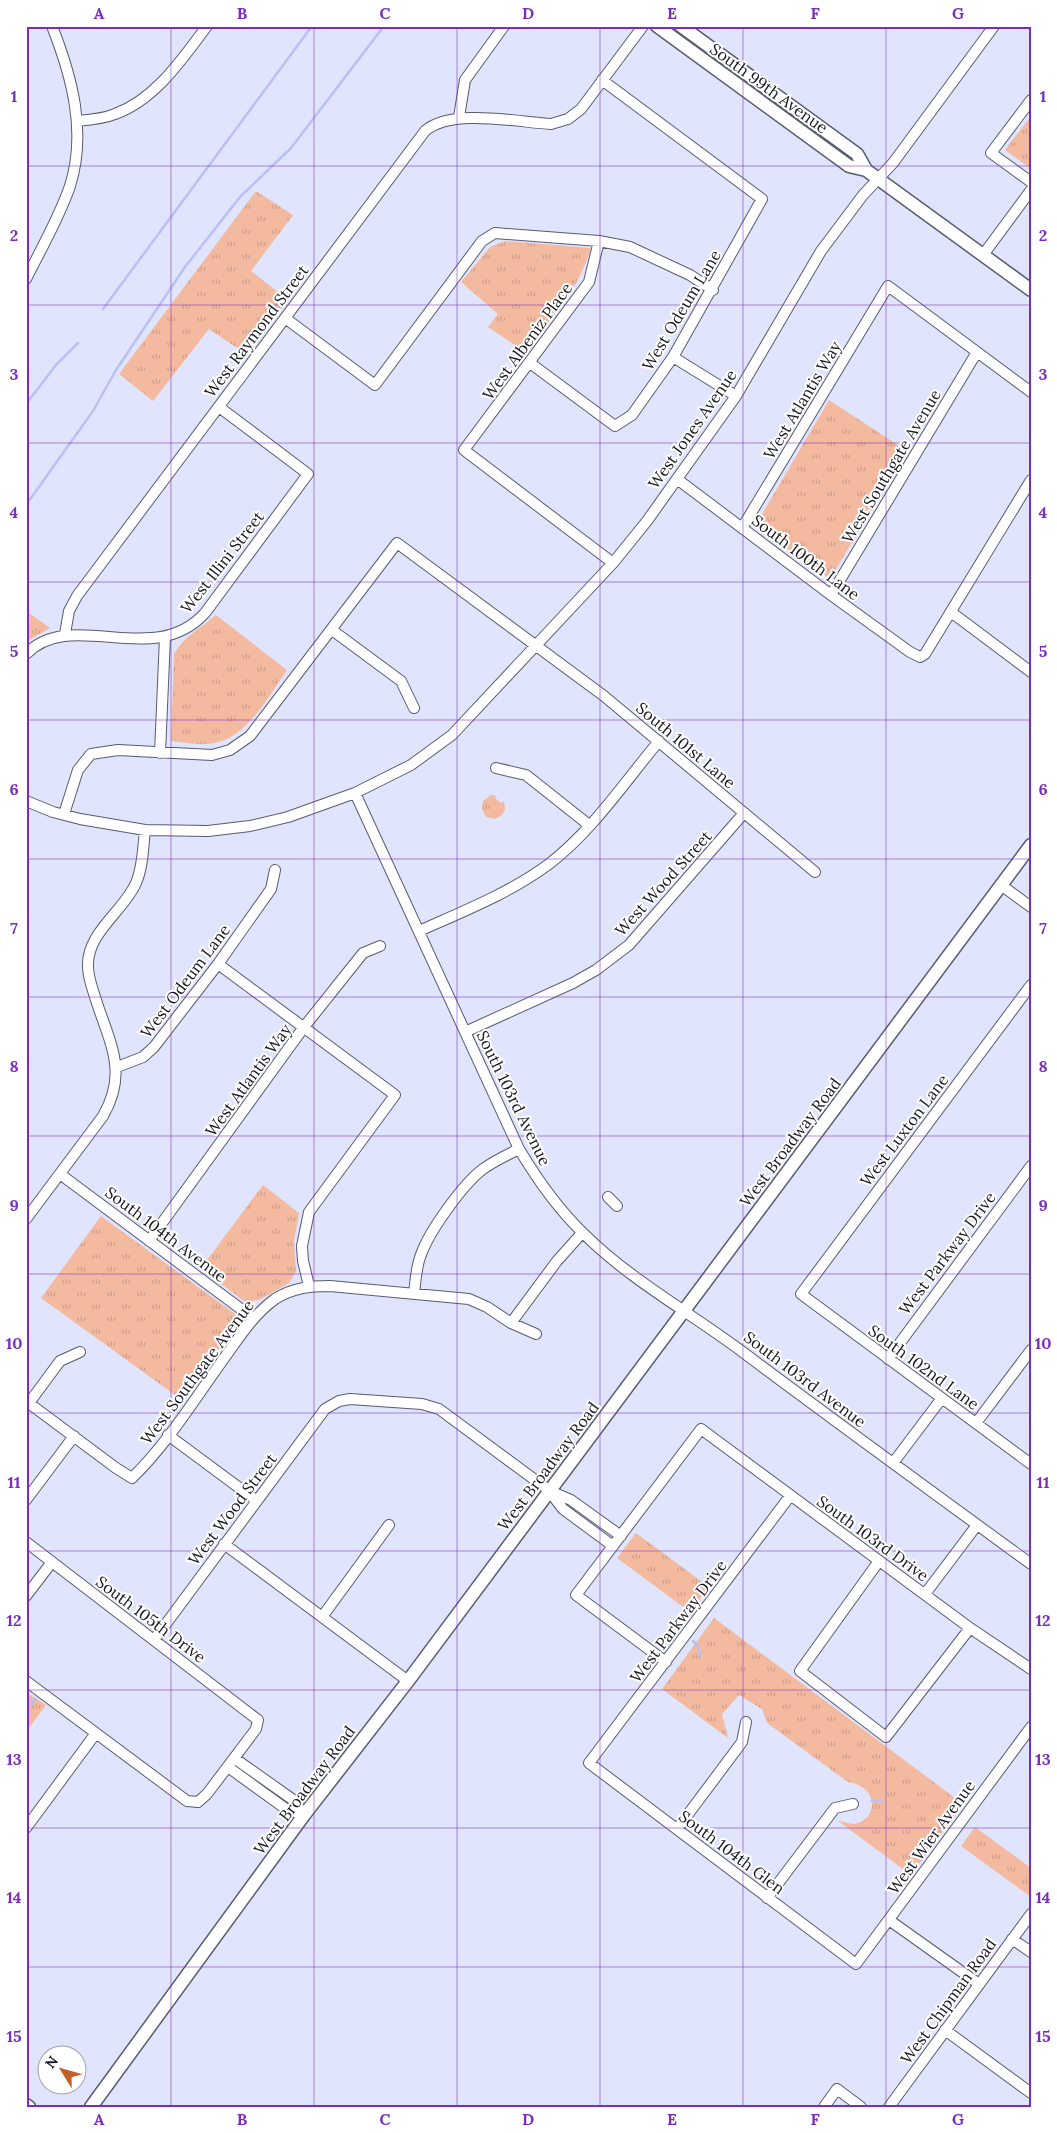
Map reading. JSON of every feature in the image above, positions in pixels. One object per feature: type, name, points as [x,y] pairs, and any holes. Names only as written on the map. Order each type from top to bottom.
[{"type":"main road","name":"South 99th Avenue","points":[[657,26],[848,166],[866,170],[1031,290]]},
{"type":"main road","name":"South 99th Avenue","points":[[681,26],[857,154],[866,170]]},
{"type":"main road","name":"West Broadway Road","points":[[92,2107],[304,1815],[408,1681],[1031,845]]},
{"type":"street","points":[[26,279],[61,209],[70,183],[76,155],[77,121],[73,88],[52,26]]},
{"type":"street","points":[[77,121],[116,114],[133,106],[170,74],[207,26]]},
{"type":"street","points":[[459,117],[465,80],[504,26]]},
{"type":"street","points":[[602,80],[643,26]]},
{"type":"street","name":"West Jones Avenue","points":[[355,793],[411,765],[452,736],[613,563],[677,479],[736,396],[813,263],[877,178],[893,163],[994,26]]},
{"type":"street","name":"West Raymond Street","points":[[65,634],[69,611],[77,596],[425,131],[433,124],[459,117],[551,124],[563,122],[576,114],[602,80]]},
{"type":"street","name":"West Odeum Lane","points":[[530,363],[615,426],[632,415],[673,357],[713,290],[762,199],[602,80]]},
{"type":"street","points":[[1031,100],[991,153],[1031,182]]},
{"type":"street","points":[[983,255],[1031,190]]},
{"type":"street","points":[[285,318],[375,385],[482,241],[495,233],[599,241],[630,247],[690,275],[713,290]]},
{"type":"street","name":"West Albeniz Place","points":[[599,241],[589,282],[464,450],[613,563]]},
{"type":"street","name":"West Atlantis Way","points":[[742,528],[888,286],[977,352]]},
{"type":"street","points":[[977,352],[1031,392]]},
{"type":"street","name":"West Southgate Avenue","points":[[831,595],[977,352]]},
{"type":"street","points":[[673,357],[736,396]]},
{"type":"street","name":"West Illini Street","points":[[65,634],[143,640],[165,637],[190,627],[205,613],[308,474],[219,407]]},
{"type":"street","name":"South 100th Lane","points":[[677,479],[831,595],[910,652],[920,657],[925,654],[951,612]]},
{"type":"street","points":[[1031,480],[951,612],[1031,672]]},
{"type":"street","name":"South 101st Lane","points":[[332,630],[397,543],[604,696],[815,872]]},
{"type":"street","points":[[64,814],[73,782],[90,754],[118,750],[212,755],[230,750],[250,736],[332,630],[400,681],[414,708]]},
{"type":"street","points":[[26,654],[44,642],[65,634]]},
{"type":"street","points":[[160,753],[165,637]]},
{"type":"street","points":[[419,931],[521,883],[571,845],[659,742]]},
{"type":"street","points":[[496,768],[526,775],[589,825]]},
{"type":"street","points":[[26,801],[64,814],[121,827],[145,830],[208,831],[250,826],[288,817],[355,793]]},
{"type":"street","name":"South 103rd Avenue","points":[[355,793],[520,1149],[547,1192],[582,1233],[622,1266],[685,1310],[1031,1564]]},
{"type":"street","name":"West Wood Street","points":[[465,1032],[573,983],[596,970],[629,945],[744,813]]},
{"type":"street","points":[[26,1219],[110,1103],[116,1086],[117,1068],[91,983],[88,967],[90,950],[96,939],[137,882],[145,830]]},
{"type":"street","name":"West Odeum Lane","points":[[117,1068],[143,1057],[154,1047],[218,964],[271,889],[275,870]]},
{"type":"street","points":[[1001,885],[1031,907]]},
{"type":"street","name":"West Atlantis Way","points":[[148,1241],[304,1028],[363,953],[380,946]]},
{"type":"street","points":[[218,964],[395,1095],[309,1212],[302,1246],[303,1261],[309,1286],[414,1293],[469,1299],[487,1307],[511,1323],[536,1334]]},
{"type":"street","name":"West Luxton Lane","points":[[801,1294],[1031,985]]},
{"type":"street","points":[[414,1293],[421,1252],[430,1235],[468,1184],[482,1170],[520,1149]]},
{"type":"street","name":"West Parkway Drive","points":[[888,1359],[1031,1166]]},
{"type":"street","name":"South 104th Avenue","points":[[60,1174],[253,1318]]},
{"type":"street","points":[[608,1197],[617,1206]]},
{"type":"street","points":[[511,1323],[557,1261],[582,1233]]},
{"type":"street","name":"West Southgate Avenue","points":[[74,1436],[132,1478],[144,1467],[168,1436],[253,1318],[276,1298],[292,1290],[309,1286]]},
{"type":"street","name":"South 102nd Lane","points":[[801,1294],[1031,1464]]},
{"type":"street","points":[[976,1423],[1031,1350]]},
{"type":"street","points":[[26,1500],[74,1436],[28,1402],[60,1361],[80,1352]]},
{"type":"street","points":[[892,1463],[942,1398]]},
{"type":"street","name":"West Wood Street","points":[[154,1640],[326,1409],[339,1401],[350,1399],[422,1404],[439,1409],[550,1491]]},
{"type":"street","name":"South 103rd Drive","points":[[620,1536],[701,1429],[970,1628],[1031,1669]]},
{"type":"street","points":[[168,1436],[257,1501]]},
{"type":"street","points":[[550,1491],[571,1500],[620,1536],[576,1595],[666,1662]]},
{"type":"street","points":[[550,1491],[563,1509],[613,1546]]},
{"type":"street","name":"West Parkway Drive","points":[[589,1763],[790,1496]]},
{"type":"street","points":[[322,1617],[390,1525]]},
{"type":"street","points":[[925,1594],[977,1525]]},
{"type":"street","name":"South 105th Drive","points":[[26,1542],[258,1720],[256,1729],[234,1758]]},
{"type":"street","points":[[224,1544],[408,1681]]},
{"type":"street","points":[[879,1561],[800,1671],[886,1737],[970,1628]]},
{"type":"street","points":[[26,1596],[52,1562]]},
{"type":"street","points":[[26,1681],[187,1801],[198,1802],[207,1794],[234,1758],[292,1799],[304,1815]]},
{"type":"street","points":[[677,1829],[742,1742],[746,1722]]},
{"type":"street","name":"West Wier Avenue","points":[[856,1964],[1031,1727]]},
{"type":"street","points":[[26,1828],[96,1733]]},
{"type":"street","name":"South 104th Glen","points":[[589,1763],[856,1964]]},
{"type":"street","points":[[228,1767],[286,1809],[304,1815]]},
{"type":"street","points":[[767,1898],[835,1808],[853,1804]]},
{"type":"street","name":"West Chipman Road","points":[[889,2107],[1031,1914]]},
{"type":"street","points":[[889,1920],[979,1984]]},
{"type":"street","points":[[1012,1939],[1031,1952]]},
{"type":"street","points":[[945,2030],[1031,2093]]},
{"type":"street","points":[[824,2107],[837,2089],[861,2107]]},
{"type":"green space","points":[[1031,116],[1031,169],[1005,150]]},
{"type":"green space","points":[[256,191],[293,215],[251,271],[288,300],[246,354],[209,329],[153,401],[119,374]]},
{"type":"green space","points":[[505,241],[591,248],[586,263],[572,290],[525,352],[488,327],[498,314],[461,282],[490,247]]},
{"type":"green space","points":[[829,400],[907,451],[830,579],[755,526]]},
{"type":"green space","points":[[26,611],[50,628],[26,642]]},
{"type":"green space","points":[[216,615],[287,670],[254,717],[232,736],[220,742],[206,744],[171,741],[174,654],[187,638]]},
{"type":"green space","points":[[491,795],[496,796],[495,798],[501,803],[504,801],[505,809],[502,815],[495,819],[486,817],[482,809],[483,801]]},
{"type":"green space","points":[[263,1185],[299,1213],[294,1241],[296,1271],[289,1283],[259,1300],[245,1302],[201,1268]]},
{"type":"green space","points":[[101,1216],[242,1319],[182,1400],[41,1298]]},
{"type":"green space","points":[[636,1533],[709,1587],[690,1612],[617,1558]]},
{"type":"green space","points":[[714,1618],[963,1804],[911,1875],[838,1821],[854,1824],[868,1816],[872,1803],[866,1790],[848,1782],[767,1723],[762,1709],[739,1695],[722,1714],[728,1738],[662,1689]]},
{"type":"green space","points":[[26,1692],[46,1705],[26,1732]]},
{"type":"green space","points":[[975,1827],[1031,1868],[1031,1897],[961,1846]]},
{"type":"waterway","points":[[103,309],[312,26]]},
{"type":"waterway","points":[[26,505],[93,411],[116,370],[185,267],[240,197],[291,148],[384,26]]},
{"type":"waterway","points":[[26,404],[56,365],[78,343]]},
{"type":"waterway","points":[[693,1641],[697,1645],[701,1656]]},
{"type":"waterway","points":[[31,1705],[35,1699]]},
{"type":"waterway","points":[[872,1801],[882,1801]]}]
